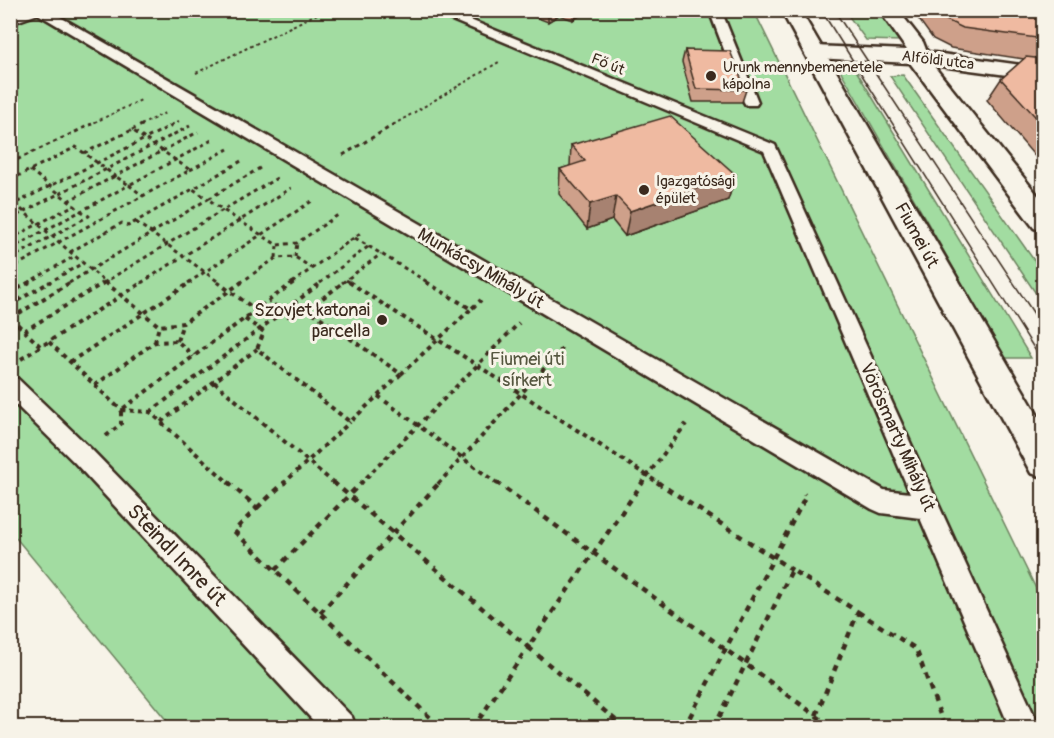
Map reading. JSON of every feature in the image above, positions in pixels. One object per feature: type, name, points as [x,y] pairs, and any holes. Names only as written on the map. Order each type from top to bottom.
[{"type":"street","name":"Fiumei út","points":[[790,10],[1044,460]]},
{"type":"street","points":[[888,10],[913,42],[917,51],[915,56],[1044,222]]},
{"type":"street","name":"Alföldi utca","points":[[814,52],[915,56],[1044,74]]},
{"type":"street","name":"Alföldi utca","points":[[952,101],[949,87],[950,78],[954,73],[963,69],[990,66]]},
{"type":"lane","name":"Fő út","points":[[434,10],[770,148]]},
{"type":"lane","points":[[715,10],[751,102]]},
{"type":"lane","points":[[10,20],[39,11]]},
{"type":"lane","name":"Munkácsy Mihály út","points":[[39,11],[881,501],[929,507]]},
{"type":"lane","name":"Vörösmarty Mihály út","points":[[770,148],[1025,728]]},
{"type":"lane","name":"Steindl Imre út","points":[[10,385],[82,455],[342,728]]},
{"type":"path","points":[[316,172],[524,47]]},
{"type":"path","points":[[84,153],[173,109]]},
{"type":"path","points":[[13,205],[187,117]]},
{"type":"path","points":[[10,219],[196,123]]},
{"type":"path","points":[[68,201],[206,129]]},
{"type":"path","points":[[132,130],[190,170]]},
{"type":"path","points":[[10,249],[219,136]]},
{"type":"path","points":[[10,269],[233,145]]},
{"type":"path","points":[[10,180],[76,147],[143,196]]},
{"type":"path","points":[[70,252],[122,223],[128,226],[136,222],[250,157]]},
{"type":"path","points":[[40,347],[11,318],[265,165],[257,161]]},
{"type":"path","points":[[30,170],[95,222]]},
{"type":"path","points":[[24,331],[282,175],[273,170]]},
{"type":"path","points":[[19,360],[293,187],[294,182]]},
{"type":"path","points":[[192,189],[277,244],[297,243],[338,215]]},
{"type":"path","points":[[70,362],[313,200]]},
{"type":"path","points":[[13,205],[159,326],[183,323],[276,258],[295,257],[312,268]]},
{"type":"path","points":[[10,239],[74,205]]},
{"type":"path","points":[[10,259],[88,216]]},
{"type":"path","points":[[136,222],[255,310]]},
{"type":"path","points":[[121,410],[355,238],[471,309]]},
{"type":"path","points":[[295,257],[297,243]]},
{"type":"path","points":[[276,258],[277,244]]},
{"type":"path","points":[[150,412],[369,246]]},
{"type":"path","points":[[269,301],[288,316],[308,309],[381,254]]},
{"type":"path","points":[[10,293],[75,256]]},
{"type":"path","points":[[10,305],[83,263]]},
{"type":"path","points":[[346,280],[916,649],[945,728]]},
{"type":"path","points":[[441,728],[234,531],[480,300],[490,306]]},
{"type":"path","points":[[308,309],[401,374]]},
{"type":"path","points":[[509,317],[528,328]]},
{"type":"path","points":[[161,422],[257,349],[264,332],[245,319]]},
{"type":"path","points":[[177,341],[183,323]]},
{"type":"path","points":[[275,570],[519,323]]},
{"type":"path","points":[[155,342],[159,326]]},
{"type":"path","points":[[95,385],[155,342],[177,341],[194,356]]},
{"type":"path","points":[[49,342],[121,410],[150,412],[257,508]]},
{"type":"path","points":[[320,613],[563,349],[554,344]]},
{"type":"path","points":[[257,349],[350,422]]},
{"type":"path","points":[[214,382],[625,728]]},
{"type":"path","points":[[378,396],[833,728]]},
{"type":"path","points":[[82,455],[121,424],[121,410]]},
{"type":"path","points":[[473,728],[685,423],[695,429]]},
{"type":"path","points":[[684,728],[806,496],[796,490]]},
{"type":"path","points":[[714,728],[792,570]]},
{"type":"path","points":[[811,728],[858,612]]},
{"type":"green space","name":"Fiumei úti sírkert","points":[[10,11],[754,11],[1043,603],[1043,727],[172,727],[11,532]]},
{"type":"green space","points":[[845,11],[878,11],[901,41],[866,40]]},
{"type":"green space","points":[[854,67],[1031,358],[1005,358],[839,68]]},
{"type":"green space","points":[[903,75],[1043,273],[1043,304],[890,76]]},
{"type":"building","points":[[937,10],[1044,10],[1044,39],[963,28],[944,19]]},
{"type":"building","points":[[685,50],[730,51],[746,90],[696,89]]},
{"type":"building","points":[[1026,57],[1044,59],[1044,126],[1001,79]]},
{"type":"building","points":[[670,116],[736,175],[630,211],[616,196],[590,204],[560,169],[585,161],[571,145]]},
{"type":"tram line","points":[[821,10],[1044,364]]},
{"type":"tram line","points":[[834,10],[1044,329]]},
{"type":"place","name":"Urunk mennybemenetele kápolna","points":[[711,76]]},
{"type":"place","name":"Igazgatósági épület","points":[[644,190]]},
{"type":"place","name":"Szovjet katonai parcella","points":[[382,320]]}]
